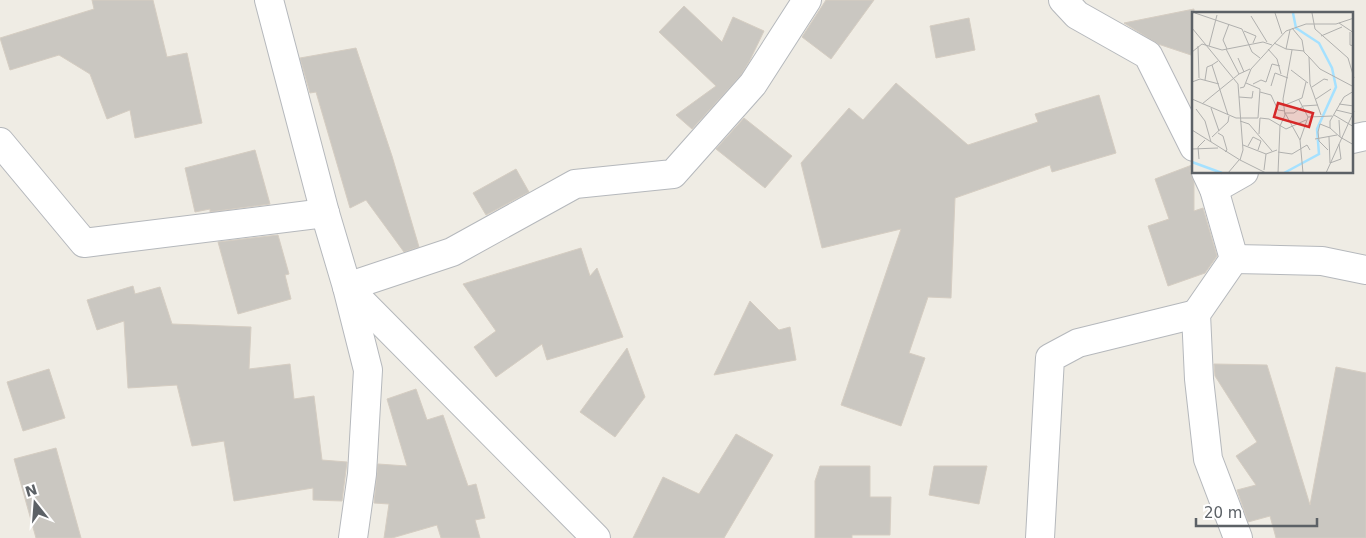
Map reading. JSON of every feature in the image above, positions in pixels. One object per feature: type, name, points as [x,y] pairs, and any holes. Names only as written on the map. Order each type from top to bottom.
[{"type":"street","points":[[269,0],[368,370],[362,474],[353,538]]},
{"type":"street","points":[[347,287],[452,252],[574,184],[673,174],[753,84],[807,0]]},
{"type":"street","points":[[1063,0],[1077,15],[1148,55],[1192,143]]},
{"type":"street","points":[[0,142],[84,243],[325,213]]},
{"type":"street","points":[[1234,259],[1210,181],[1236,174]]},
{"type":"street","points":[[1234,259],[1322,261],[1366,270]]},
{"type":"street","points":[[1234,259],[1196,314],[1199,379],[1208,459],[1238,538]]},
{"type":"street","points":[[347,287],[596,538]]},
{"type":"street","points":[[1040,538],[1050,358],[1078,343],[1196,314]]},
{"type":"building","points":[[92,0],[153,0],[167,57],[187,53],[202,123],[135,138],[130,110],[107,119],[90,74],[59,55],[10,70],[0,38],[94,9]]},
{"type":"building","points":[[826,0],[874,0],[831,59],[802,37]]},
{"type":"building","points":[[684,6],[722,42],[733,17],[764,31],[741,75],[692,129],[676,115],[716,86],[659,32]]},
{"type":"building","points":[[1194,9],[1194,12],[1192,12],[1192,55],[1158,44],[1124,23]]},
{"type":"building","points":[[969,18],[975,50],[936,58],[930,26]]},
{"type":"building","points":[[356,48],[392,156],[419,247],[404,252],[366,200],[350,208],[316,92],[310,93],[300,58]]},
{"type":"building","points":[[896,83],[968,145],[1038,122],[1035,114],[1099,95],[1116,153],[1052,172],[1050,165],[955,198],[951,298],[928,297],[909,353],[925,358],[901,426],[841,405],[901,229],[822,248],[801,163],[849,108],[863,120]]},
{"type":"building","points":[[744,118],[792,156],[765,188],[716,149]]},
{"type":"building","points":[[255,150],[270,204],[210,212],[210,209],[195,212],[185,168]]},
{"type":"building","points":[[1192,165],[1190,171],[1194,182],[1194,211],[1203,208],[1217,256],[1205,273],[1168,286],[1148,226],[1169,219],[1155,179]]},
{"type":"building","points":[[516,169],[529,192],[486,215],[473,193]]},
{"type":"building","points":[[278,235],[289,274],[285,275],[291,299],[238,314],[218,242]]},
{"type":"building","points":[[581,248],[590,276],[597,268],[623,337],[547,360],[542,344],[496,377],[474,347],[496,331],[463,284]]},
{"type":"building","points":[[133,286],[135,294],[160,287],[172,324],[251,327],[249,369],[290,364],[294,399],[314,396],[322,460],[347,462],[342,501],[313,500],[313,488],[234,501],[224,441],[192,446],[177,385],[128,388],[124,321],[97,330],[87,300]]},
{"type":"building","points":[[750,301],[779,330],[790,327],[796,360],[714,375]]},
{"type":"building","points":[[627,348],[645,397],[615,437],[580,412]]},
{"type":"building","points":[[1214,364],[1267,365],[1310,505],[1336,367],[1366,373],[1366,538],[1276,538],[1270,516],[1248,522],[1237,490],[1256,485],[1236,456],[1257,442],[1215,376]]},
{"type":"building","points":[[49,369],[65,418],[23,431],[7,382]]},
{"type":"building","points":[[416,389],[427,420],[443,415],[468,486],[476,484],[485,518],[475,520],[480,538],[441,538],[437,525],[392,538],[384,538],[389,504],[374,503],[378,464],[407,466],[387,399]]},
{"type":"building","points":[[736,434],[773,455],[724,538],[633,538],[663,477],[699,494]]},
{"type":"building","points":[[56,448],[81,538],[36,538],[14,459]]},
{"type":"building","points":[[820,466],[870,466],[870,497],[891,497],[890,535],[852,535],[852,538],[815,538],[815,481]]},
{"type":"building","points":[[934,466],[987,466],[979,504],[929,495]]}]
